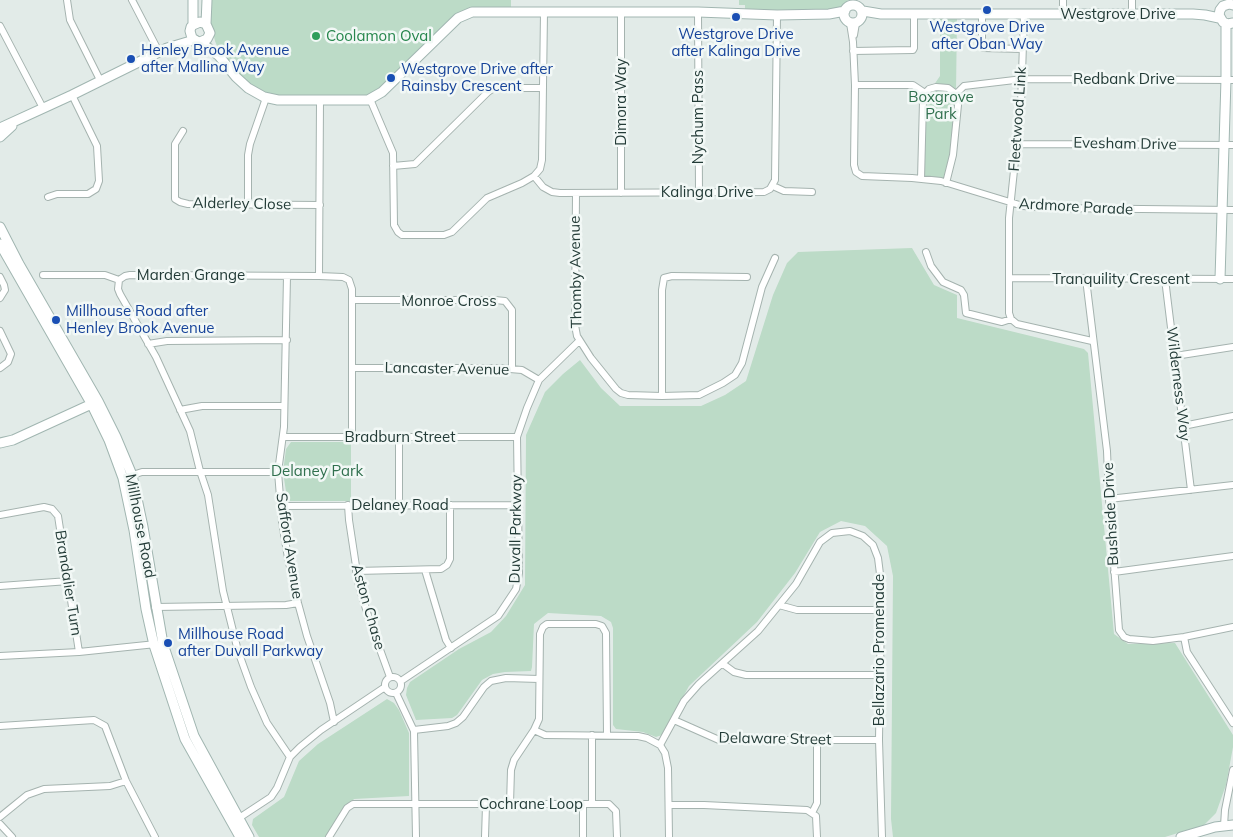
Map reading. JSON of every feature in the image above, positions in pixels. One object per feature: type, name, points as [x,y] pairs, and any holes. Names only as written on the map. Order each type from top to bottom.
[{"type":"street","points":[[67,0],[70,20],[100,80]]},
{"type":"street","points":[[132,0],[163,50]]},
{"type":"street","points":[[193,0],[192,28],[197,41],[219,56],[248,88],[266,98],[278,100],[370,99],[393,153],[394,225],[402,235],[444,235],[452,232],[487,198],[522,183],[534,176],[540,169],[542,160],[544,12]]},
{"type":"street","points":[[206,24],[207,0]]},
{"type":"street","points":[[1063,0],[1063,14]]},
{"type":"street","points":[[1132,0],[1132,14]]},
{"type":"street","points":[[1220,279],[1221,210],[1228,145],[1230,80],[1227,11]]},
{"type":"street","name":"Westgrove Drive","points":[[370,99],[382,92],[463,15],[472,12],[698,12],[777,15],[853,12],[881,14],[1205,15],[1227,11]]},
{"type":"street","name":"Dimora Way","points":[[621,12],[621,193]]},
{"type":"street","name":"Nychum Pass","points":[[698,12],[699,193]]},
{"type":"street","name":"Ardmore Parade","points":[[853,12],[855,85],[854,165],[856,172],[862,176],[921,179],[946,183],[1011,204],[1050,208],[1233,210]]},
{"type":"street","points":[[853,51],[913,50],[914,14]]},
{"type":"street","points":[[982,14],[983,48],[1023,49]]},
{"type":"street","name":"Fleetwood Link","points":[[1011,320],[1009,313],[1009,218],[1022,80],[1024,14]]},
{"type":"street","name":"Kalinga Drive","points":[[534,176],[543,187],[552,192],[699,193],[764,192],[770,189],[775,180],[777,15]]},
{"type":"street","points":[[163,50],[200,22],[206,24],[210,29],[209,36],[219,56]]},
{"type":"street","points":[[1,29],[43,108]]},
{"type":"street","points":[[0,128],[163,50],[207,39],[209,36]]},
{"type":"street","name":"Redbank Drive","points":[[956,94],[964,86],[1022,80],[1230,80]]},
{"type":"street","points":[[855,85],[913,85],[925,93]]},
{"type":"street","points":[[921,179],[923,101],[925,93],[929,89],[936,87],[948,88],[956,94],[958,105],[953,155],[946,183]]},
{"type":"street","points":[[393,166],[414,164],[494,88],[543,88]]},
{"type":"street","points":[[48,197],[57,194],[88,194],[96,189],[99,180],[97,146],[72,95]]},
{"type":"street","points":[[248,205],[248,155],[266,98]]},
{"type":"street","points":[[319,276],[320,100]]},
{"type":"street","points":[[0,137],[22,118]]},
{"type":"street","name":"Alderley Close","points":[[183,132],[175,144],[175,198],[180,202],[188,204],[320,205]]},
{"type":"street","name":"Evesham Drive","points":[[1017,144],[1228,145]]},
{"type":"street","points":[[773,186],[784,191],[812,192]]},
{"type":"street","name":"Thomby Avenue","points":[[576,193],[575,325],[579,341],[590,358],[621,393],[662,396],[699,395],[723,383],[735,374],[742,363],[762,287],[775,258]]},
{"type":"street","name":"Millhouse Road","points":[[0,227],[95,402]]},
{"type":"street","name":"Millhouse Road","points":[[0,244],[116,437],[143,527],[155,607],[158,644]]},
{"type":"street","points":[[926,252],[931,266],[942,282],[961,290],[964,296],[966,312],[1002,322],[1011,320],[1017,324],[1092,341]]},
{"type":"street","points":[[43,275],[105,275],[119,280]]},
{"type":"street","name":"Marden Grange","points":[[290,757],[266,723],[238,651],[223,592],[208,495],[190,431],[148,344],[120,294],[118,289],[119,280],[130,275],[343,276],[349,280],[352,289],[352,437]]},
{"type":"street","name":"Safford Avenue","points":[[287,276],[287,340],[283,437],[278,472],[282,522],[298,603],[330,703],[334,722]]},
{"type":"street","points":[[662,396],[662,290],[664,278],[672,276],[747,277]]},
{"type":"street","points":[[0,277],[5,290],[0,298]]},
{"type":"street","name":"Tranquility Crescent","points":[[1009,278],[1233,279]]},
{"type":"street","name":"Bushside Drive","points":[[1086,279],[1092,341],[1107,450],[1117,626],[1124,637],[1143,641],[1184,637],[1233,627]]},
{"type":"street","name":"Wilderness Way","points":[[1165,279],[1191,490]]},
{"type":"street","name":"Monroe Cross","points":[[352,300],[505,301],[512,310],[512,369]]},
{"type":"street","points":[[0,331],[11,354],[8,362],[0,368]]},
{"type":"street","points":[[148,344],[167,341],[287,340]]},
{"type":"street","name":"Duvall Parkway","points":[[401,681],[498,616],[516,589],[519,573],[517,437],[539,380],[579,341]]},
{"type":"street","points":[[1175,356],[1233,347]]},
{"type":"street","name":"Lancaster Avenue","points":[[353,368],[512,369],[522,370],[539,380]]},
{"type":"street","points":[[0,443],[13,440],[95,402]]},
{"type":"street","points":[[180,410],[202,406],[284,406]]},
{"type":"street","points":[[1183,426],[1233,416]]},
{"type":"street","name":"Bradburn Street","points":[[283,437],[517,437]]},
{"type":"street","points":[[399,437],[399,505]]},
{"type":"street","points":[[127,476],[142,472],[278,472]]},
{"type":"street","name":"Millhouse Road","points":[[127,476],[146,609],[190,737],[234,820],[240,837]]},
{"type":"street","points":[[1109,499],[1233,485]]},
{"type":"street","points":[[356,571],[441,570],[447,566],[450,559],[450,505]]},
{"type":"street","name":"Delaney Road","points":[[282,506],[518,505]]},
{"type":"street","name":"Aston Chase","points":[[348,506],[356,571],[370,622],[390,677]]},
{"type":"street","name":"Brandalier Turn","points":[[0,515],[44,507],[52,509],[58,516],[79,652]]},
{"type":"street","name":"Bellazario Promenade","points":[[660,746],[684,701],[758,631],[796,584],[820,542],[832,533],[850,532],[864,536],[873,545],[878,558],[880,574],[879,740],[882,837]]},
{"type":"street","points":[[1114,572],[1233,556]]},
{"type":"street","points":[[425,570],[446,640],[451,648]]},
{"type":"street","points":[[0,586],[69,581]]},
{"type":"street","points":[[155,607],[286,606],[298,603]]},
{"type":"street","points":[[779,605],[797,610],[881,610]]},
{"type":"street","points":[[510,804],[511,770],[514,760],[539,719],[540,634],[542,627],[552,623],[596,624],[602,626],[606,633],[607,735]]},
{"type":"street","points":[[1184,637],[1187,652],[1233,723]]},
{"type":"street","points":[[0,656],[79,652],[158,644]]},
{"type":"street","points":[[723,664],[734,672],[746,675],[880,675]]},
{"type":"street","points":[[390,677],[396,677],[401,681],[401,688],[396,693],[390,693],[385,687],[385,682],[390,677]]},
{"type":"street","points":[[414,730],[456,724],[484,687],[491,681],[506,678],[539,679]]},
{"type":"street","points":[[234,820],[272,797],[290,757],[320,730],[385,687]]},
{"type":"street","points":[[396,693],[414,730],[416,745],[416,837]]},
{"type":"street","points":[[0,726],[94,720],[104,726],[126,781],[155,837]]},
{"type":"street","name":"Delaware Street","points":[[674,720],[718,740],[879,740]]},
{"type":"street","points":[[534,730],[545,735],[638,736],[660,746],[668,768],[669,837]]},
{"type":"street","points":[[592,735],[592,804]]},
{"type":"street","points":[[812,813],[817,803],[817,740]]},
{"type":"street","points":[[1181,837],[1228,826],[1225,810],[1233,770]]},
{"type":"street","points":[[0,818],[27,795],[44,789],[110,786],[126,781]]},
{"type":"street","name":"Cochrane Loop","points":[[329,837],[347,808],[353,804],[609,804],[616,811],[617,837]]},
{"type":"street","points":[[583,804],[583,837]]},
{"type":"street","points":[[485,837],[486,805]]},
{"type":"street","points":[[670,805],[807,810],[816,816],[817,837]]},
{"type":"street","name":"Millhouse Road","points":[[234,820],[249,837]]},
{"type":"street","points":[[0,824],[12,837]]},
{"type":"green space","points":[[211,0],[511,0],[511,7],[472,9],[383,89],[367,98],[281,97],[266,95],[247,82],[220,53],[210,19]]},
{"type":"green space","points":[[739,0],[848,0],[841,7],[834,9],[745,12],[745,5],[739,5]]},
{"type":"green space","name":"Boxgrove Park","points":[[940,13],[957,14],[956,94],[958,105],[946,183],[921,179],[923,101],[940,76]]},
{"type":"green space","points":[[912,248],[934,285],[957,295],[957,318],[1084,349],[1088,353],[1114,634],[1128,644],[1175,643],[1233,735],[1233,747],[1226,785],[1216,813],[1204,825],[1165,837],[893,837],[891,819],[893,576],[887,546],[865,526],[841,521],[820,532],[795,573],[757,622],[689,686],[662,735],[656,737],[643,732],[616,729],[613,725],[613,628],[611,622],[601,616],[548,613],[534,624],[531,671],[493,674],[482,680],[457,715],[452,718],[416,720],[406,695],[410,682],[459,649],[491,632],[506,616],[525,585],[526,435],[545,392],[563,374],[580,360],[601,388],[620,406],[701,406],[725,395],[746,381],[773,295],[787,263],[798,252]]},
{"type":"green space","name":"Delaney Park","points":[[291,442],[351,442],[351,501],[289,501],[283,472],[286,449]]},
{"type":"green space","points":[[387,699],[394,703],[399,710],[409,733],[409,796],[354,799],[339,816],[325,837],[259,837],[252,825],[253,819],[284,797],[299,761],[318,744]]},
{"type":"place","name":"Westgrove Drive after Oban Way","points":[[987,10]]},
{"type":"place","name":"Westgrove Drive after Kalinga Drive","points":[[736,17]]},
{"type":"place","name":"Coolamon Oval","points":[[316,36]]},
{"type":"place","name":"Henley Brook Avenue after Mallina Way","points":[[131,59]]},
{"type":"place","name":"Westgrove Drive after Rainsby Crescent","points":[[391,78]]},
{"type":"place","name":"Millhouse Road after Henley Brook Avenue","points":[[56,320]]},
{"type":"place","name":"Millhouse Road after Duvall Parkway","points":[[168,643]]}]
